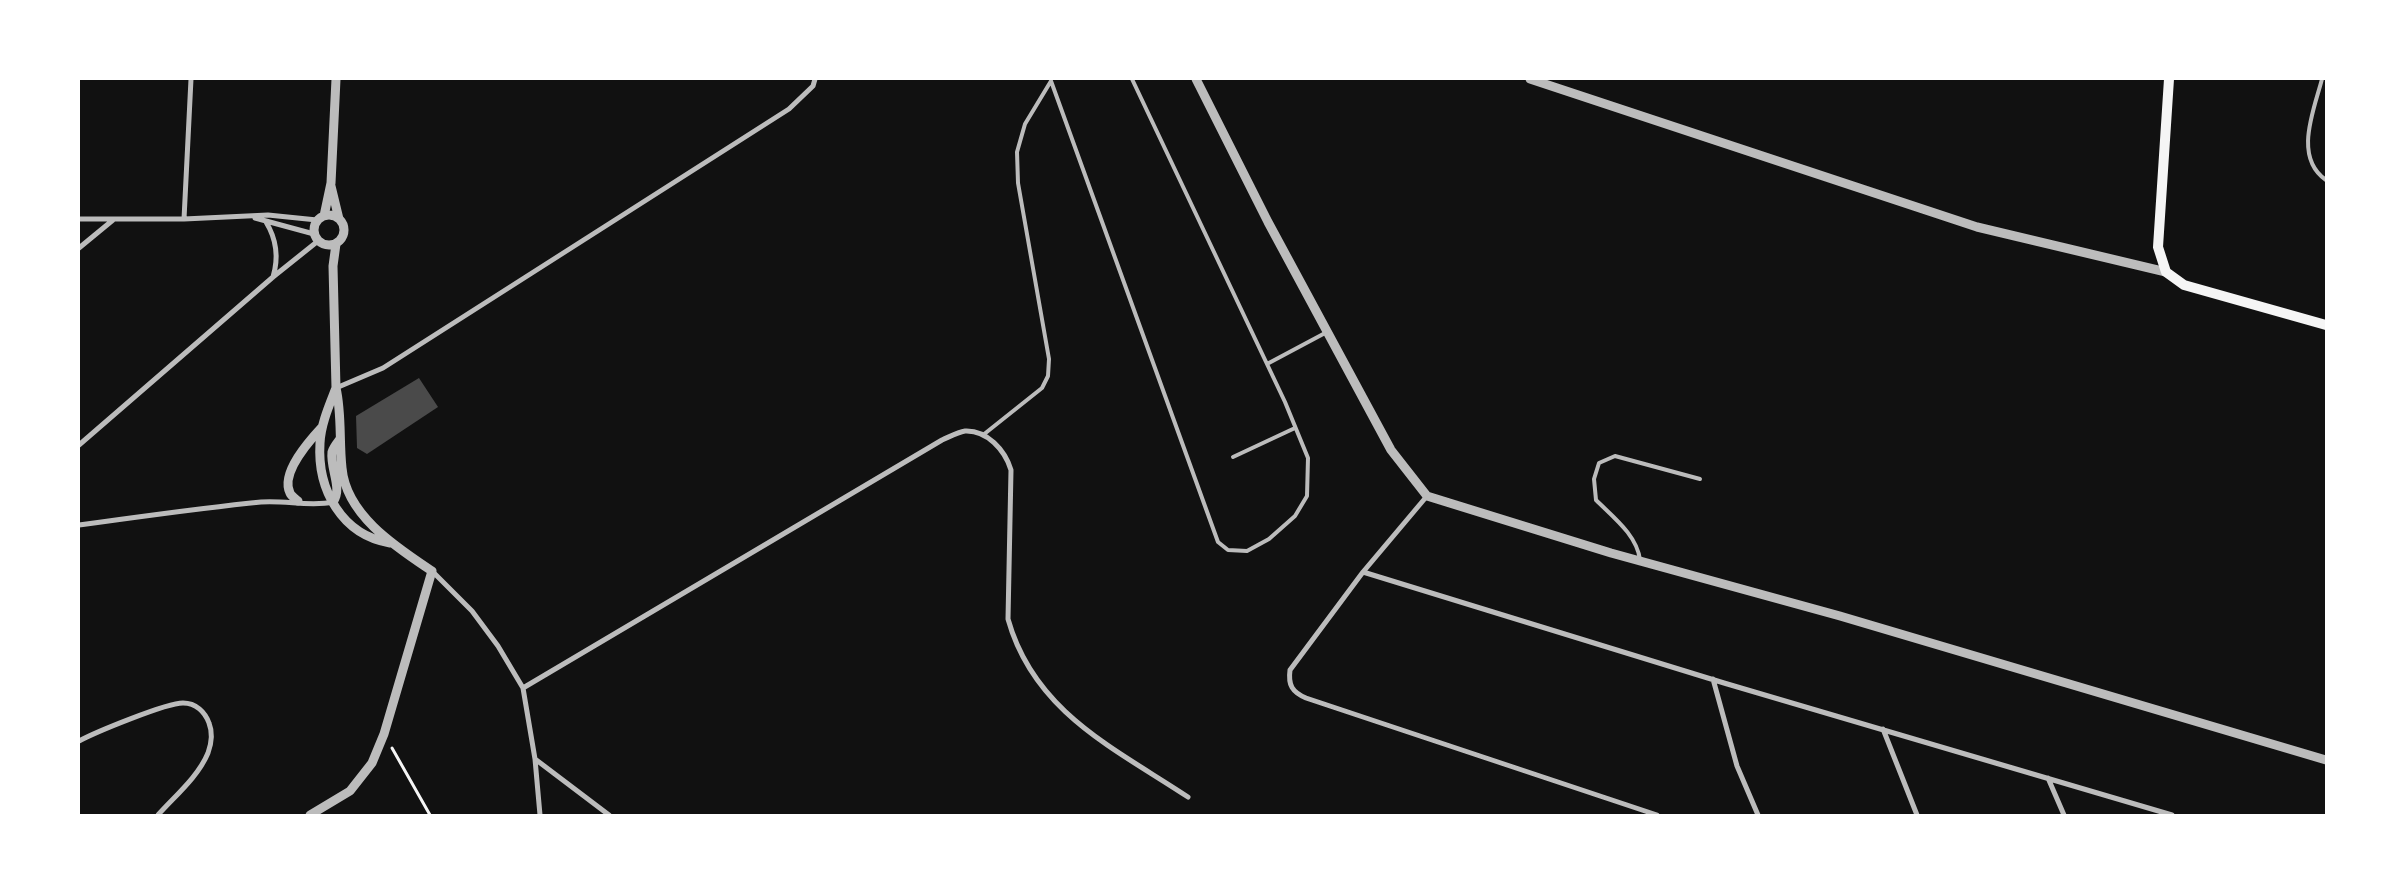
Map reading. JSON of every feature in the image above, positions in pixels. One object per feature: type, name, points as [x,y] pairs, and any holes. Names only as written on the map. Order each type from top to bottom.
[{"type":"main road","points":[[2168,79],[2158,247],[2166,272],[2184,284],[2326,325]]},
{"type":"street","points":[[184,219],[191,79]]},
{"type":"street","points":[[336,79],[331,183],[320,218],[324,241],[334,266],[336,388],[340,406],[342,470],[347,490],[360,510],[390,543],[432,571],[472,611],[498,646],[523,688],[535,759],[540,815]]},
{"type":"street","points":[[390,543],[373,540],[342,518],[333,502],[322,473],[320,443],[322,427],[336,388],[383,368],[789,109],[813,86],[815,79]]},
{"type":"street","points":[[1196,79],[1218,125],[1391,450],[1427,496],[1640,561],[1849,619],[2326,760]]},
{"type":"street","points":[[1530,79],[1977,227],[2166,272]]},
{"type":"street","points":[[79,445],[273,277],[324,241],[343,237],[344,227],[339,219],[331,183]]},
{"type":"street","points":[[79,219],[184,219],[268,215],[320,218],[331,215],[339,219]]},
{"type":"street","points":[[252,217],[324,241]]},
{"type":"street","points":[[79,248],[113,219]]},
{"type":"street","points":[[266,222],[276,244],[277,261],[273,277]]},
{"type":"street","points":[[298,501],[289,492],[288,483],[294,464],[302,449],[322,427]]},
{"type":"street","points":[[523,688],[942,440],[964,431],[983,435],[1007,457],[1011,470],[1008,620],[1014,641],[1030,671],[1060,709],[1091,733],[1188,797]]},
{"type":"street","points":[[79,525],[263,502],[298,501],[314,504],[333,502],[337,497],[337,489],[332,468],[332,451],[340,439]]},
{"type":"street","points":[[1427,496],[1363,572],[1290,670],[1288,680],[1291,688],[1298,695],[1306,698],[1657,815]]},
{"type":"street","points":[[310,815],[350,791],[372,764],[384,734],[432,571]]},
{"type":"street","points":[[1363,572],[1713,679],[2172,815]]},
{"type":"street","points":[[1713,679],[1737,766],[1758,815]]},
{"type":"street","points":[[79,741],[166,707],[184,703],[196,706],[206,715],[212,738],[208,752],[199,769],[158,815]]},
{"type":"street","points":[[1884,729],[1917,815]]},
{"type":"street","points":[[79,733],[86,737]]},
{"type":"street","points":[[535,759],[609,815]]},
{"type":"street","points":[[2048,778],[2064,815]]},
{"type":"lane","points":[[1052,80],[1218,542],[1228,550],[1247,551],[1268,539],[1295,516],[1307,496],[1308,458],[1267,364],[1132,79]]},
{"type":"lane","points":[[2322,79],[2306,144],[2318,174],[2326,180]]},
{"type":"lane","points":[[983,435],[1042,388],[1048,376],[1049,359],[1018,183],[1017,152],[1025,124],[1052,80]]},
{"type":"lane","points":[[1267,364],[1327,332]]},
{"type":"lane","points":[[1233,457],[1295,428]]},
{"type":"lane","points":[[1640,561],[1639,548],[1621,524],[1596,500],[1594,479],[1600,463],[1615,456],[1700,479]]},
{"type":"path","points":[[384,734],[430,815]]},
{"type":"building","points":[[419,378],[438,407],[367,454],[357,448],[356,416]]}]
